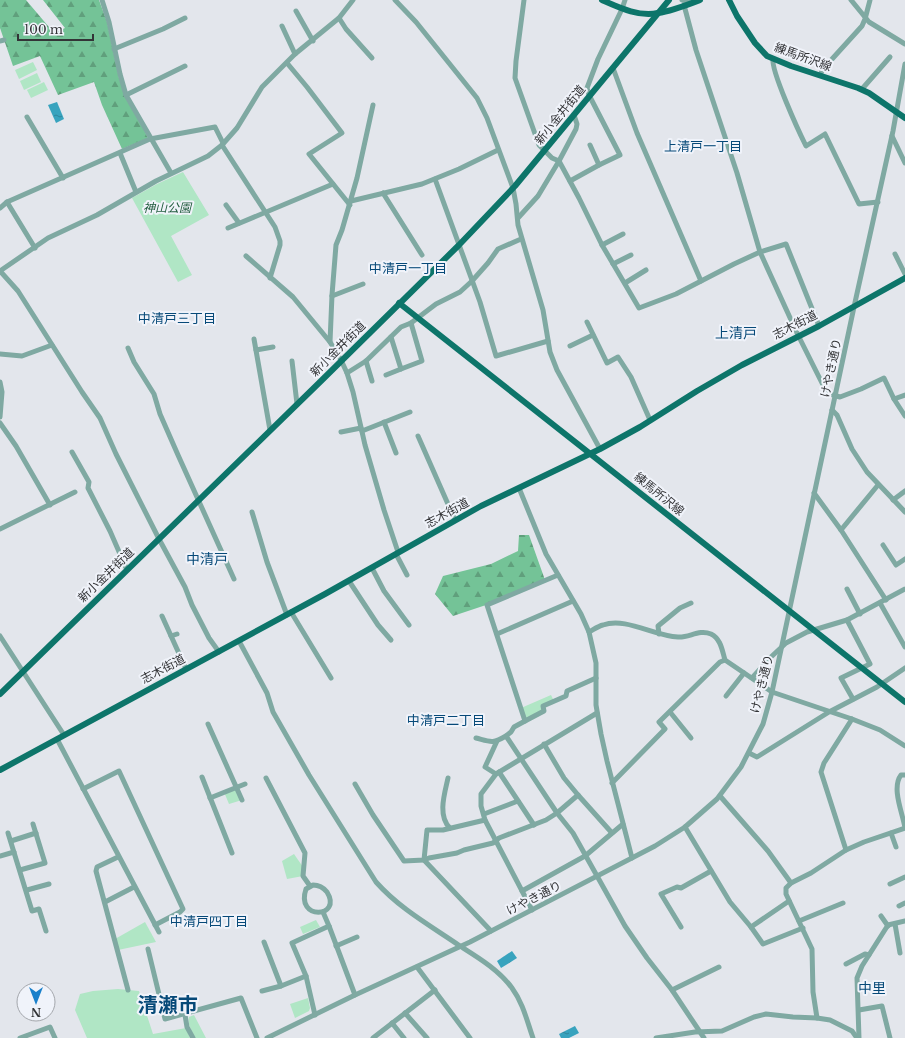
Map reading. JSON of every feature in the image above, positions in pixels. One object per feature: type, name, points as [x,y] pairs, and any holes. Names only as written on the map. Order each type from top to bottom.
[{"type":"main road","points":[[602,0],[622,9],[639,13],[658,14],[683,3],[696,1]]},
{"type":"main road","name":"新小金井街道","points":[[0,694],[459,245],[513,188],[545,151],[669,0]]},
{"type":"main road","name":"練馬所沢線","points":[[729,0],[737,16],[755,43],[762,51],[773,59],[862,89],[905,118]]},
{"type":"main road","name":"志木街道","points":[[0,770],[289,614],[455,520],[600,449],[742,365],[819,326],[905,278]]},
{"type":"main road","name":"練馬所沢線","points":[[399,303],[905,702]]},
{"type":"street","points":[[102,0],[109,22],[114,49],[126,95],[171,173]]},
{"type":"street","points":[[218,652],[192,605],[185,587],[116,454],[100,418],[18,291],[0,271],[48,238],[97,216],[171,173],[208,156],[223,144],[237,128],[262,87],[295,54],[313,41],[339,18],[353,0]]},
{"type":"street","points":[[395,0],[416,22],[477,98],[487,118],[513,188],[521,239],[543,310],[550,352],[557,370],[600,449]]},
{"type":"street","points":[[524,0],[515,78],[539,145],[552,158],[559,161],[602,245],[639,308],[676,294],[760,252],[786,244],[819,326]]},
{"type":"street","points":[[570,181],[620,155],[589,96],[587,88],[598,59],[625,0]]},
{"type":"street","points":[[852,0],[869,22],[905,44]]},
{"type":"street","points":[[820,75],[823,69],[862,26],[866,19],[870,0]]},
{"type":"street","points":[[683,3],[696,50],[737,173],[760,252],[827,393],[835,396],[844,395],[884,378],[894,399],[905,416]]},
{"type":"street","points":[[296,11],[313,41]]},
{"type":"street","points":[[114,49],[163,29],[184,18]]},
{"type":"street","points":[[339,18],[346,29],[372,58]]},
{"type":"street","points":[[282,26],[295,54]]},
{"type":"street","points":[[862,89],[890,57]]},
{"type":"street","points":[[773,59],[772,63],[779,83],[806,146],[825,134],[859,204],[878,202]]},
{"type":"street","points":[[286,63],[307,87],[342,133],[309,154],[350,203]]},
{"type":"street","name":"けやき通り","points":[[268,1038],[355,995],[461,946],[660,843],[685,827],[704,812],[731,782],[749,753],[763,724],[772,692],[892,136],[895,110],[905,64]]},
{"type":"street","points":[[126,95],[185,66]]},
{"type":"street","points":[[613,68],[637,133],[701,281]]},
{"type":"street","points":[[330,342],[336,245],[358,178],[373,105]]},
{"type":"street","points":[[518,218],[538,196],[559,161],[578,124],[574,115]]},
{"type":"street","points":[[27,116],[63,178]]},
{"type":"street","points":[[0,208],[8,202],[150,139],[215,127],[223,144],[275,227],[280,243],[270,278]]},
{"type":"street","points":[[892,136],[905,163]]},
{"type":"street","points":[[590,145],[599,165]]},
{"type":"street","points":[[350,203],[383,193],[422,184],[459,169],[498,150]]},
{"type":"street","points":[[120,153],[136,192]]},
{"type":"street","points":[[435,178],[472,281],[496,356],[548,341]]},
{"type":"street","points":[[228,228],[333,184]]},
{"type":"street","points":[[383,193],[422,254]]},
{"type":"street","points":[[8,202],[35,248]]},
{"type":"street","points":[[226,205],[239,223]]},
{"type":"street","points":[[602,245],[623,234]]},
{"type":"street","points":[[347,373],[366,361],[400,327],[411,323],[436,304],[460,292],[488,263],[498,249],[521,239]]},
{"type":"street","points":[[895,254],[905,274]]},
{"type":"street","points":[[613,264],[631,255]]},
{"type":"street","points":[[246,256],[293,297],[330,342],[341,360],[353,392],[361,429],[397,553],[407,575]]},
{"type":"street","points":[[625,283],[646,270]]},
{"type":"street","points":[[332,296],[363,284]]},
{"type":"street","points":[[587,322],[607,362],[618,357],[631,377],[650,420]]},
{"type":"street","points":[[386,374],[422,361],[411,323]]},
{"type":"street","points":[[570,346],[593,335]]},
{"type":"street","points":[[391,337],[401,369]]},
{"type":"street","points":[[254,340],[270,430]]},
{"type":"street","points":[[0,354],[22,356],[52,345]]},
{"type":"street","points":[[256,350],[273,347]]},
{"type":"street","points":[[128,348],[134,362],[154,394],[172,441],[234,579]]},
{"type":"street","points":[[292,361],[297,404]]},
{"type":"street","points":[[366,361],[372,381]]},
{"type":"street","points":[[0,382],[2,392],[0,418]]},
{"type":"street","points":[[894,399],[905,395]]},
{"type":"street","points":[[832,410],[837,415],[852,449],[867,472],[905,512]]},
{"type":"street","points":[[341,432],[361,429],[410,412]]},
{"type":"street","points":[[384,422],[396,453]]},
{"type":"street","points":[[0,423],[16,446],[50,504]]},
{"type":"street","points":[[418,436],[455,520]]},
{"type":"street","points":[[72,452],[83,465],[89,482],[88,488],[110,531],[127,570]]},
{"type":"street","points":[[841,530],[878,485]]},
{"type":"street","points":[[519,488],[546,554],[587,625],[596,663],[597,713],[612,783],[632,858]]},
{"type":"street","points":[[894,500],[905,491]]},
{"type":"street","points":[[0,529],[75,492]]},
{"type":"street","points":[[814,493],[841,530],[886,600]]},
{"type":"street","points":[[252,512],[267,562],[289,614],[331,678]]},
{"type":"street","points":[[883,545],[896,565],[905,559]]},
{"type":"street","points":[[372,568],[384,591],[409,625]]},
{"type":"street","points":[[525,721],[487,605],[558,575]]},
{"type":"street","points":[[349,581],[391,640]]},
{"type":"street","points":[[847,589],[860,614]]},
{"type":"street","points":[[752,678],[782,647],[789,642],[807,632],[847,620],[880,604],[905,589]]},
{"type":"street","points":[[497,634],[574,601]]},
{"type":"street","points":[[660,634],[658,626],[680,608],[691,603]]},
{"type":"street","points":[[880,604],[905,647]]},
{"type":"street","points":[[162,616],[186,669]]},
{"type":"street","points":[[847,620],[870,664],[841,678],[853,699]]},
{"type":"street","points":[[589,632],[602,624],[612,623],[634,625],[672,637],[682,637],[697,632],[712,634],[721,642],[725,660],[772,692],[880,730],[905,746]]},
{"type":"street","points":[[171,636],[177,634]]},
{"type":"street","points":[[0,636],[64,735]]},
{"type":"street","points":[[239,641],[267,693],[275,716],[309,775],[369,872],[384,891],[410,914],[461,946],[490,967],[511,987],[521,1004],[533,1038]]},
{"type":"street","points":[[612,783],[665,729],[659,722],[720,662],[725,660]]},
{"type":"street","points":[[749,753],[757,756],[829,712],[882,684],[905,668]]},
{"type":"street","points":[[726,696],[744,674]]},
{"type":"street","points":[[534,825],[498,773],[485,767],[497,742],[511,732],[514,727],[544,711],[543,706],[566,696],[567,691],[596,678]]},
{"type":"street","points":[[670,712],[691,738]]},
{"type":"street","points":[[532,910],[484,817],[481,806],[481,794],[498,773],[597,713]]},
{"type":"street","points":[[846,850],[821,772],[824,763],[852,719]]},
{"type":"street","points":[[208,724],[242,800]]},
{"type":"street","points":[[506,736],[557,813],[573,833],[625,926],[647,958],[672,990],[704,1038]]},
{"type":"street","points":[[476,738],[497,742]]},
{"type":"street","points":[[57,739],[118,857],[159,932]]},
{"type":"street","points":[[544,744],[564,778],[612,833]]},
{"type":"street","points":[[83,789],[119,771],[183,909],[155,925]]},
{"type":"street","points":[[817,1018],[813,992],[812,949],[786,894],[786,888],[791,883],[811,873],[846,850],[864,842],[905,828],[903,814],[899,809],[898,789],[899,778],[901,775],[905,774]]},
{"type":"street","points":[[202,777],[232,854]]},
{"type":"street","points":[[266,778],[305,853],[303,876],[310,886]]},
{"type":"street","points":[[448,778],[442,806],[446,825],[450,828]]},
{"type":"street","points":[[210,798],[244,784]]},
{"type":"street","points":[[355,784],[373,815],[404,861],[424,860],[493,843],[496,840],[546,820],[557,813],[578,795]]},
{"type":"street","points":[[720,796],[768,851],[791,883]]},
{"type":"street","points":[[491,931],[424,860],[427,830],[443,830],[450,828],[484,817],[518,801]]},
{"type":"street","points":[[20,870],[45,863],[33,824]]},
{"type":"street","points":[[522,890],[585,856],[623,824]]},
{"type":"street","points":[[685,827],[730,902],[763,944],[803,928]]},
{"type":"street","points":[[8,832],[27,890],[32,911],[39,909],[46,931]]},
{"type":"street","points":[[11,841],[36,833]]},
{"type":"street","points":[[891,833],[896,848]]},
{"type":"street","points":[[0,856],[14,852]]},
{"type":"street","points":[[118,857],[97,868],[96,871],[128,990]]},
{"type":"street","points":[[681,927],[661,894],[676,887],[681,888],[711,871]]},
{"type":"street","points":[[890,884],[905,877]]},
{"type":"street","points":[[27,890],[49,884]]},
{"type":"street","points":[[318,885],[323,887],[329,897],[329,904],[323,912],[315,913],[311,911],[305,901],[304,894],[306,889],[310,886],[318,885]]},
{"type":"street","points":[[105,902],[134,887]]},
{"type":"street","points":[[751,927],[789,901]]},
{"type":"street","points":[[799,921],[843,903]]},
{"type":"street","points":[[899,906],[905,903]]},
{"type":"street","points":[[323,912],[355,995]]},
{"type":"street","points":[[881,916],[888,926]]},
{"type":"street","points":[[858,1038],[857,978],[869,955],[888,926],[905,922]]},
{"type":"street","points":[[895,924],[900,953]]},
{"type":"street","points":[[315,1015],[306,976],[292,942],[328,926]]},
{"type":"street","points":[[336,946],[357,937]]},
{"type":"street","points":[[264,942],[281,986]]},
{"type":"street","points":[[148,949],[165,1019],[241,998],[257,1038]]},
{"type":"street","points":[[846,964],[865,954],[869,955]]},
{"type":"street","points":[[672,990],[719,966]]},
{"type":"street","points":[[417,967],[470,1038]]},
{"type":"street","points":[[262,991],[281,986],[306,976]]},
{"type":"street","points":[[373,1038],[435,990]]},
{"type":"street","points":[[858,1010],[882,1006],[890,1038]]},
{"type":"street","points":[[405,1013],[428,1038]]},
{"type":"street","points":[[184,1014],[187,1027],[193,1038]]},
{"type":"street","points":[[656,1038],[700,1032],[722,1031],[754,1017],[766,1014],[830,1020],[852,1031],[858,1038]]},
{"type":"street","points":[[392,1023],[404,1038]]},
{"type":"street","points":[[20,1038],[50,1027],[55,1038]]},
{"type":"green space","points":[[0,0],[26,0],[54,33],[65,28],[43,0],[99,0],[107,22],[119,78],[148,138],[122,149],[102,105],[94,82],[58,95],[40,56],[13,66],[0,28]]},
{"type":"green space","points":[[33,62],[37,70],[19,79],[15,70]]},
{"type":"green space","points":[[37,73],[41,82],[24,90],[20,81]]},
{"type":"green space","points":[[44,82],[48,90],[31,98],[27,90]]},
{"type":"green space","name":"神山公園","points":[[183,172],[209,215],[171,236],[192,275],[178,282],[132,198]]},
{"type":"green space","points":[[519,535],[529,535],[545,580],[486,605],[453,616],[435,594],[443,576],[491,564],[518,551]]},
{"type":"green space","points":[[551,695],[554,701],[543,706],[544,711],[525,721],[521,708]]},
{"type":"green space","points":[[236,787],[242,800],[229,804],[224,792]]},
{"type":"green space","points":[[294,854],[303,867],[303,876],[287,879],[282,861]]},
{"type":"green space","points":[[316,920],[320,927],[303,934],[300,927]]},
{"type":"green space","points":[[145,922],[156,942],[118,950],[115,939]]},
{"type":"green space","points":[[118,989],[139,991],[153,1034],[186,1028],[190,1038],[87,1038],[75,1010],[80,994],[93,991]]},
{"type":"green space","points":[[308,998],[310,1008],[309,1011],[295,1018],[290,1004]]},
{"type":"green space","points":[[194,1015],[206,1038],[195,1038],[189,1022],[189,1017]]},
{"type":"water","points":[[57,102],[64,119],[56,123],[48,105]]},
{"type":"water","points":[[512,951],[517,958],[501,968],[497,961]]},
{"type":"water","points":[[575,1026],[579,1033],[569,1038],[561,1038],[559,1034]]},
{"type":"district","name":"上清戸一丁目","points":[[703,146]]},
{"type":"district","name":"中清戸一丁目","points":[[408,268]]},
{"type":"district","name":"中清戸三丁目","points":[[177,318]]},
{"type":"district","name":"上清戸","points":[[736,333]]},
{"type":"district","name":"中清戸","points":[[207,559]]},
{"type":"district","name":"中清戸二丁目","points":[[446,720]]},
{"type":"district","name":"中清戸四丁目","points":[[209,921]]},
{"type":"district","name":"中里","points":[[872,988]]},
{"type":"district","name":"清瀬市","points":[[168,1005]]}]
